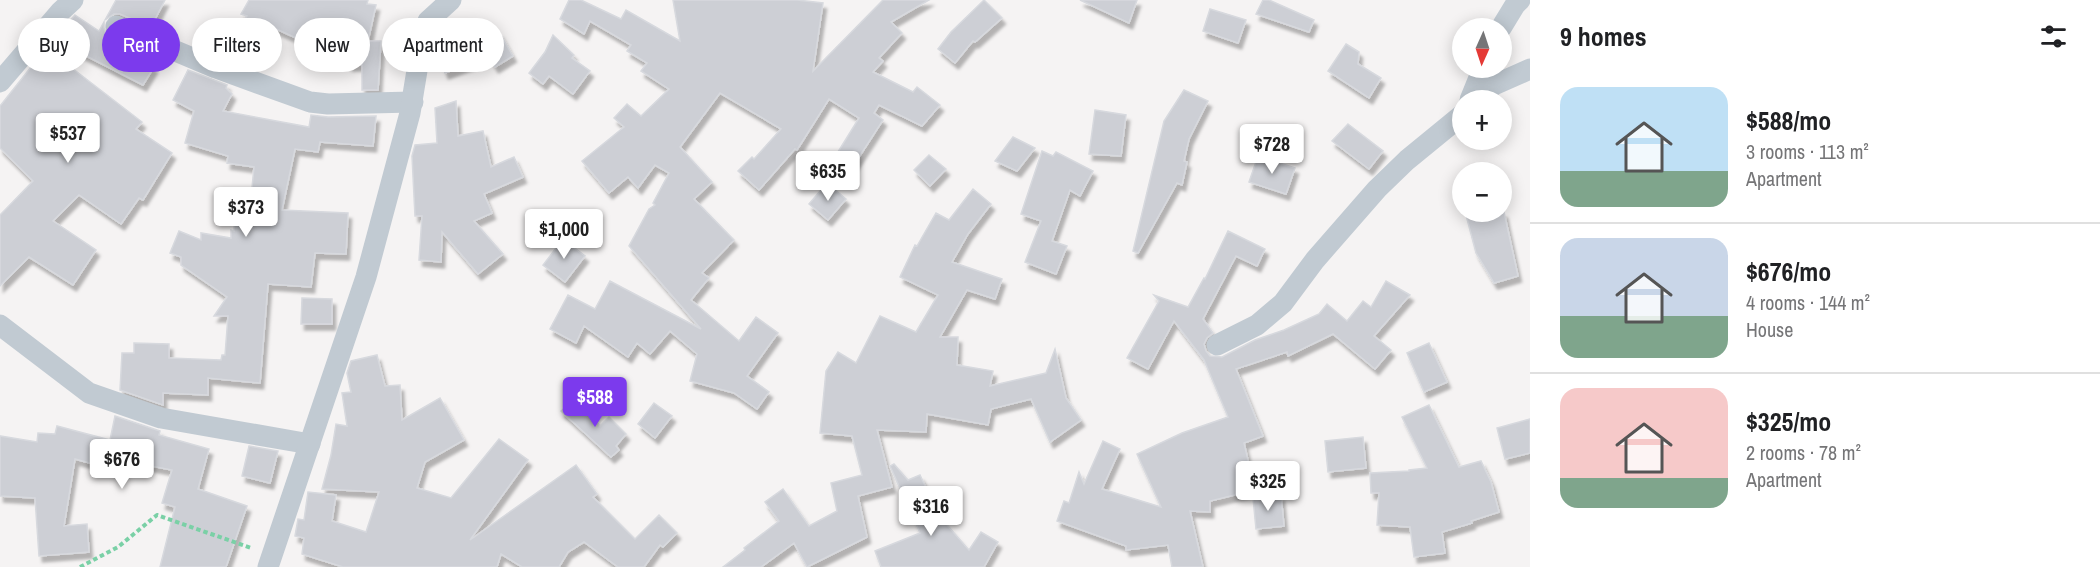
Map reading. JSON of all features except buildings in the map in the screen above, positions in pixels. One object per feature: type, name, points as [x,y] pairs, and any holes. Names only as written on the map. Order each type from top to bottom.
[{"type":"street","points":[[0,82],[73,0]]},
{"type":"street","points":[[270,561],[366,277],[413,102],[423,34],[428,21],[451,0]]},
{"type":"street","points":[[1507,18],[1520,0]]},
{"type":"street","points":[[180,53],[310,102],[328,104],[413,102]]},
{"type":"street","points":[[1488,90],[1530,69]]},
{"type":"street","points":[[1217,345],[1257,325],[1283,303],[1315,260],[1377,189],[1407,160],[1452,123]]},
{"type":"street","points":[[0,325],[89,393],[161,418],[310,444]]},
{"type":"path","points":[[80,567],[118,548],[157,515],[270,561]]}]
